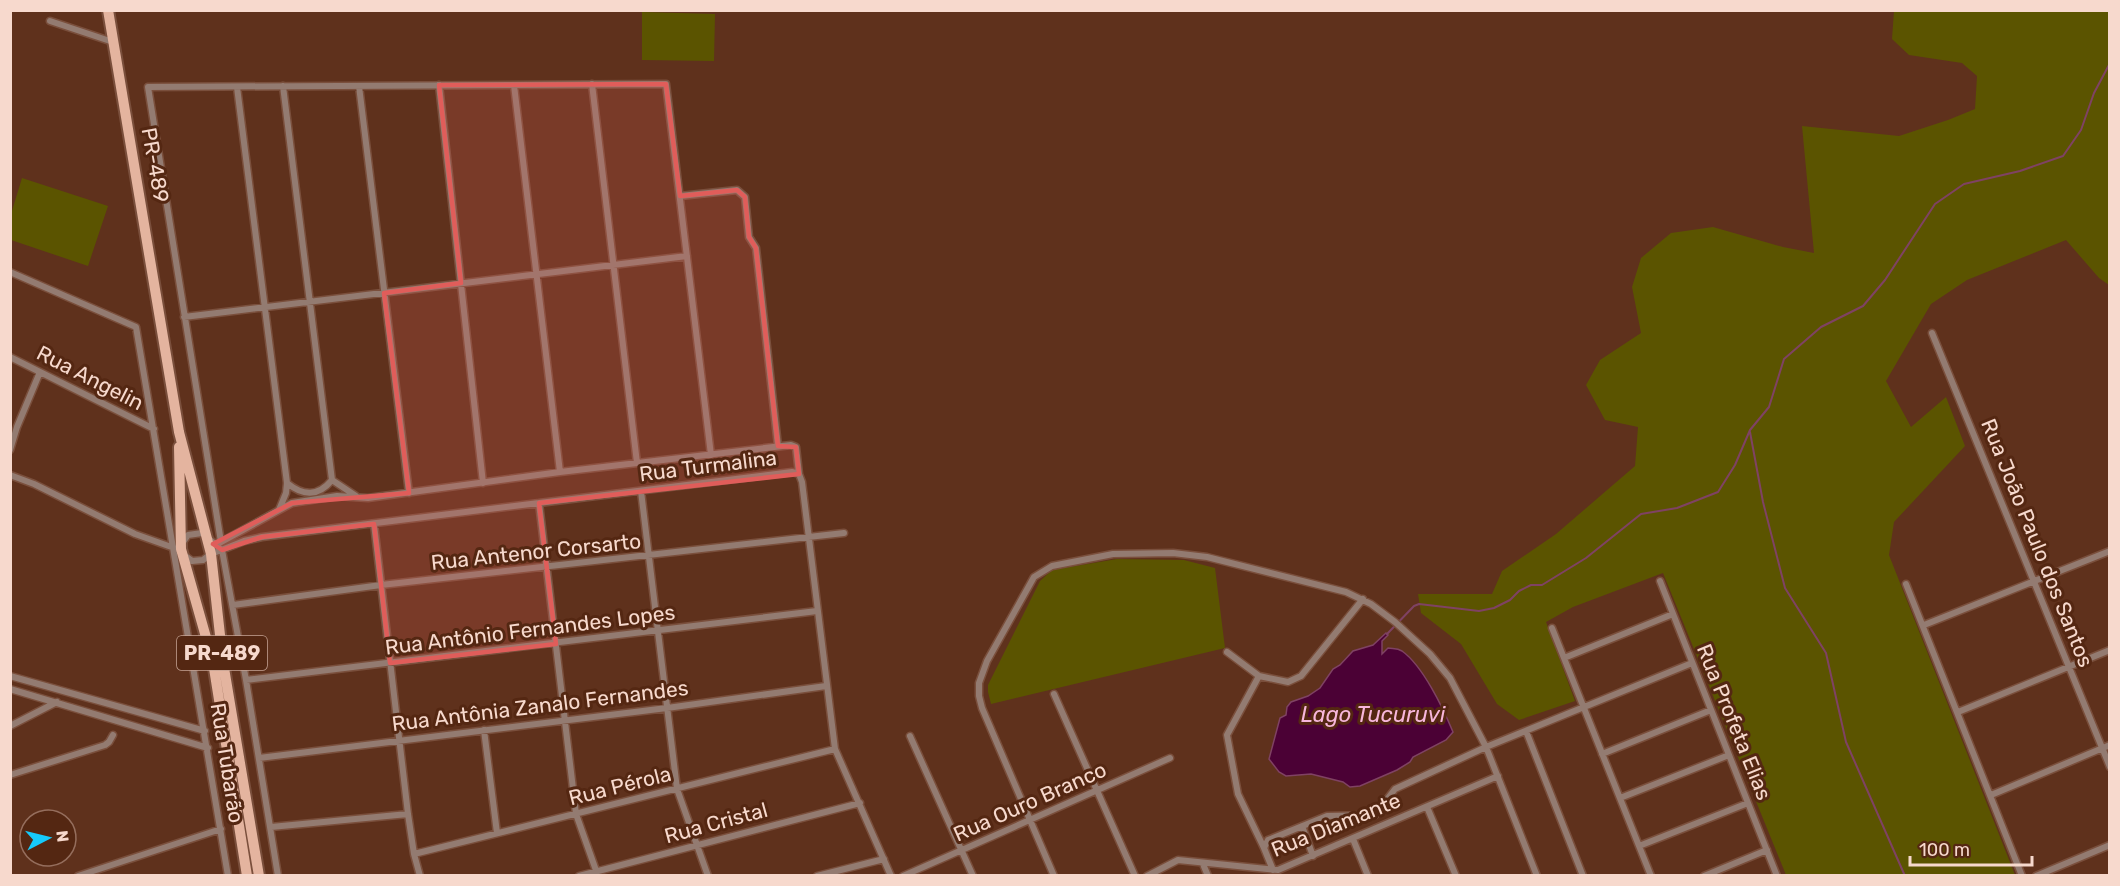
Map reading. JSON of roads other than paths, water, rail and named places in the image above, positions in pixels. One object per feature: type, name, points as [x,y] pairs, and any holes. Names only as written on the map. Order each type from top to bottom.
[{"type":"main road","name":"PR-489","points":[[108,10],[179,432],[216,545],[223,662],[259,876]]},
{"type":"main road","name":"PR-489","points":[[179,432],[178,549],[213,662],[247,876]]},
{"type":"street","points":[[50,21],[113,42]]},
{"type":"street","points":[[592,84],[637,463]]},
{"type":"street","points":[[278,876],[233,605],[216,545],[184,317],[148,87],[666,84],[711,455]]},
{"type":"street","points":[[439,85],[483,483]]},
{"type":"street","points":[[514,85],[560,472]]},
{"type":"street","points":[[283,86],[332,480],[327,486],[310,494],[298,492],[287,483]]},
{"type":"street","points":[[359,86],[409,493]]},
{"type":"street","points":[[237,87],[287,483],[286,493],[279,510]]},
{"type":"street","points":[[680,196],[737,190],[745,197],[749,237],[756,248],[778,446]]},
{"type":"street","points":[[184,317],[687,256]]},
{"type":"street","name":"Rua Tubarão","points":[[10,272],[136,327],[178,549],[228,876]]},
{"type":"street","name":"Rua João Paulo dos Santos","points":[[1932,333],[2109,767]]},
{"type":"street","name":"Rua Angelin","points":[[10,357],[154,429]]},
{"type":"street","points":[[10,450],[40,372]]},
{"type":"street","points":[[10,475],[44,489],[135,534],[178,549],[188,559],[196,562],[203,560],[216,545],[279,510],[292,503],[312,499],[338,496],[359,498],[409,493],[560,472],[791,445],[796,447],[799,474]]},
{"type":"street","name":"Rua Turmalina","points":[[216,545],[262,537],[792,472],[799,474],[802,482],[835,749],[891,876]]},
{"type":"street","points":[[332,480],[359,498]]},
{"type":"street","points":[[641,491],[677,789],[708,876]]},
{"type":"street","points":[[539,503],[576,814],[597,873]]},
{"type":"street","points":[[374,524],[408,814],[420,876]]},
{"type":"street","name":"Rua Antenor Corsarto","points":[[233,605],[381,585],[546,568],[844,532]]},
{"type":"street","points":[[178,549],[188,535],[202,533],[216,545]]},
{"type":"street","points":[[1924,625],[2034,579],[2109,551]]},
{"type":"street","points":[[1054,876],[982,708],[979,683],[987,660],[1034,577],[1052,566],[1113,554],[1150,552],[1190,554],[1346,592],[1363,599],[1398,624],[1430,654],[1450,678],[1486,747],[1537,876]]},
{"type":"street","name":"Rua Profeta Elias","points":[[1660,581],[1777,876]]},
{"type":"street","points":[[1906,584],[2022,876]]},
{"type":"street","points":[[1227,652],[1259,676],[1288,682],[1302,675],[1363,599]]},
{"type":"street","name":"Rua Antônio Fernandes Lopes","points":[[246,680],[817,611]]},
{"type":"street","points":[[1564,658],[1673,614]]},
{"type":"street","points":[[1552,628],[1650,876]]},
{"type":"street","points":[[1958,712],[2109,650]]},
{"type":"street","points":[[1264,848],[1268,840],[1327,816],[1375,815],[1395,789],[1486,747],[1692,663]]},
{"type":"street","points":[[10,676],[205,731]]},
{"type":"street","points":[[1259,676],[1227,735],[1238,794],[1277,872]]},
{"type":"street","name":"Rua Antônia Zanalo Fernandes","points":[[259,758],[826,686]]},
{"type":"street","points":[[10,689],[57,702],[119,726],[208,748]]},
{"type":"street","points":[[1054,694],[1135,876]]},
{"type":"street","points":[[10,726],[57,702]]},
{"type":"street","points":[[1602,754],[1711,710]]},
{"type":"street","points":[[484,730],[497,833]]},
{"type":"street","points":[[1526,731],[1583,876]]},
{"type":"street","points":[[10,775],[105,744],[113,735]]},
{"type":"street","points":[[910,736],[973,876]]},
{"type":"street","points":[[1991,795],[2109,745]]},
{"type":"street","name":"Rua Pérola","points":[[414,854],[835,749]]},
{"type":"street","points":[[1620,798],[1729,755]]},
{"type":"street","name":"Rua Ouro Branco","points":[[903,876],[1170,758]]},
{"type":"street","name":"Rua Diamante","points":[[1147,876],[1178,861],[1277,872],[1498,776]]},
{"type":"street","name":"Rua Cristal","points":[[579,876],[860,803]]},
{"type":"street","points":[[1639,846],[1748,803]]},
{"type":"street","points":[[1427,807],[1456,876]]},
{"type":"street","points":[[271,828],[408,814]]},
{"type":"street","points":[[1302,826],[1313,856]]},
{"type":"street","points":[[78,876],[221,829]]},
{"type":"street","points":[[1353,838],[1368,876]]},
{"type":"street","points":[[2036,876],[2109,845]]},
{"type":"street","points":[[1704,876],[1767,850]]},
{"type":"street","points":[[817,876],[884,859]]},
{"type":"street","points":[[1203,864],[1208,876]]},
{"type":"water","name":"Lago Tucuruvi","points":[[1386,633],[1388,635],[1382,641],[1382,654],[1388,648],[1395,649],[1402,651],[1410,658],[1432,688],[1453,732],[1446,740],[1413,757],[1410,762],[1397,770],[1360,786],[1350,787],[1343,782],[1311,774],[1286,776],[1279,772],[1269,759],[1280,718],[1286,715],[1287,707],[1291,702],[1308,696],[1320,688],[1333,669],[1353,651],[1373,645]]},
{"type":"waterway","points":[[1387,634],[1414,606],[1419,604],[1479,611],[1494,608],[1510,600],[1519,591],[1531,585],[1542,585],[1586,558],[1641,514],[1677,508],[1718,492],[1735,465],[1750,430],[1769,407],[1784,359],[1821,327],[1863,306],[1885,280],[1935,204],[1964,184],[2020,171],[2063,156],[2081,130],[2094,93],[2110,63]]},
{"type":"waterway","points":[[1750,432],[1763,502],[1785,588],[1826,653],[1846,742],[1905,876]]}]
